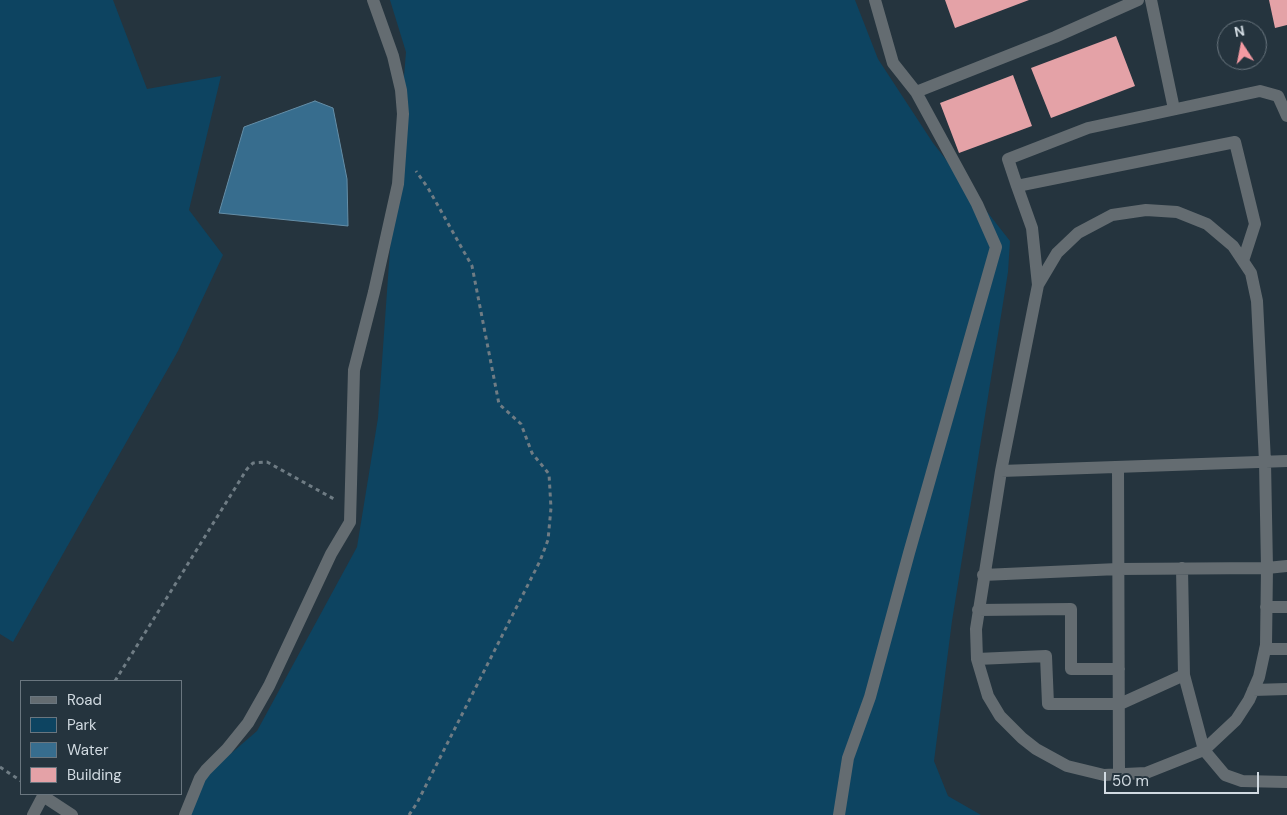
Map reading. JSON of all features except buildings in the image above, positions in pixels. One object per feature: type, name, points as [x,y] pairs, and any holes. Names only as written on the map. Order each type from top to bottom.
[{"type":"street","points":[[186,815],[200,778],[248,723],[269,686],[332,554],[350,522],[354,370],[396,193],[403,114],[401,90],[393,56],[373,0]]},
{"type":"street","points":[[839,815],[848,758],[870,697],[996,247],[977,204],[916,92],[893,63],[875,0]]},
{"type":"street","points":[[916,92],[1055,37],[1138,0]]},
{"type":"street","points":[[1151,0],[1174,109]]},
{"type":"street","points":[[1038,286],[1057,253],[1078,233],[1112,215],[1146,210],[1177,212],[1207,224],[1233,246],[1251,273],[1257,301],[1265,462],[1266,645],[1259,677],[1249,700],[1236,720],[1204,750],[1146,773],[1104,775],[1067,766],[1036,750],[1000,716],[988,696],[978,658],[976,629],[983,575],[1000,471],[1038,286],[1032,228],[1008,159],[1088,128],[1260,91],[1278,96],[1287,116]]},
{"type":"street","points":[[1017,186],[1235,142],[1255,224],[1243,261]]},
{"type":"street","points":[[1000,471],[1287,461]]},
{"type":"street","points":[[1118,467],[1119,774]]},
{"type":"street","points":[[983,575],[1118,569],[1267,568],[1287,566]]},
{"type":"street","points":[[1182,568],[1184,675],[1204,750],[1225,775],[1242,781],[1287,782]]},
{"type":"street","points":[[1266,607],[1287,607]]},
{"type":"street","points":[[978,610],[1070,609],[1071,669],[1119,669]]},
{"type":"street","points":[[1265,649],[1287,649]]},
{"type":"street","points":[[978,658],[1046,656],[1048,704],[1120,704],[1184,675]]},
{"type":"street","points":[[1253,690],[1287,689]]},
{"type":"street","points":[[33,815],[43,796],[72,815]]},
{"type":"path","points":[[401,150],[428,188],[472,266],[499,404],[521,424],[532,453],[549,474],[551,508],[548,540],[540,561],[421,794],[408,815]]},
{"type":"path","points":[[116,680],[247,469],[253,463],[267,462],[332,499],[351,503]]},
{"type":"path","points":[[0,767],[20,780]]},
{"type":"green space","points":[[0,0],[113,0],[147,89],[221,76],[189,210],[223,255],[178,351],[13,642],[0,634]]},
{"type":"green space","points":[[390,0],[855,0],[878,59],[933,143],[1010,241],[1008,272],[952,621],[934,761],[948,796],[981,815],[190,815],[206,775],[257,731],[357,547],[378,418],[406,52]]},
{"type":"water","points":[[315,101],[333,108],[347,179],[348,226],[219,213],[244,127]]}]
